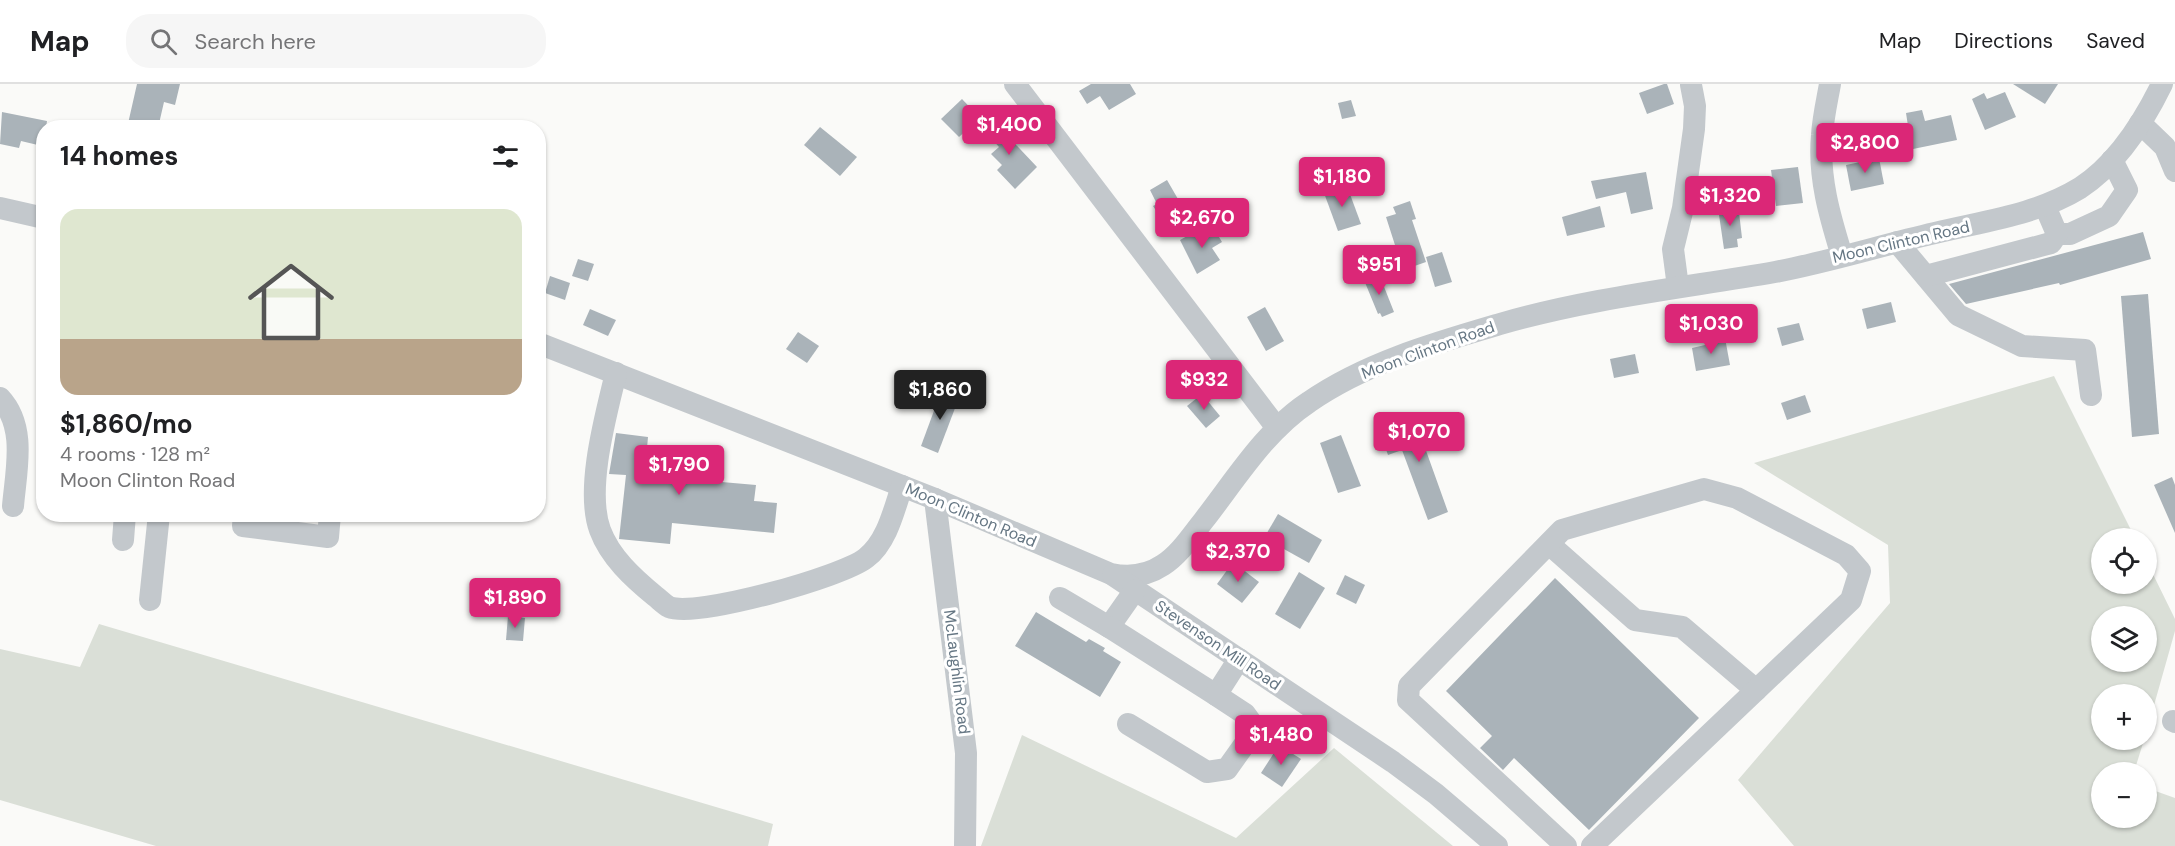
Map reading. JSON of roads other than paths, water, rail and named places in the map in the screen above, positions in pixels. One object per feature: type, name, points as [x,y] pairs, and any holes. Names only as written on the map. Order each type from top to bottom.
[{"type":"street","points":[[1015,84],[1277,428]]},
{"type":"street","points":[[1830,84],[1822,136],[1822,171],[1830,215],[1842,256]]},
{"type":"street","name":"Moon Clinton Road","points":[[546,346],[935,499],[1111,574],[1124,577],[1135,576],[1151,572],[1166,564],[1190,538],[1277,428],[1319,395],[1346,380],[1394,359],[1504,323],[1575,305],[1780,271],[2045,206],[2081,187],[2112,160],[2140,123],[2162,84]]},
{"type":"street","points":[[1678,287],[1673,249],[1683,208],[1692,138],[1695,106],[1691,85]]},
{"type":"street","points":[[2140,123],[2165,147],[2175,171]]},
{"type":"street","points":[[2057,234],[2070,234],[2109,216],[2127,190],[2112,160]]},
{"type":"street","points":[[2045,206],[2057,234]]},
{"type":"street","points":[[0,208],[36,216]]},
{"type":"street","points":[[1926,276],[2051,243],[2057,234]]},
{"type":"street","points":[[1898,242],[1958,315],[2022,346],[2085,350],[2091,395]]},
{"type":"street","points":[[616,373],[597,456],[596,498],[600,529],[613,555],[640,583],[670,607],[690,609],[784,592],[866,559],[880,543],[902,486]]},
{"type":"street","points":[[0,398],[10,411],[16,425],[18,451],[13,506]]},
{"type":"street","points":[[1566,846],[1408,700],[1409,686],[1562,531],[1704,489],[1737,498],[1846,555],[1860,571],[1851,600],[1592,846]]},
{"type":"street","name":"McLaughlin Road","points":[[935,499],[966,753],[965,846]]},
{"type":"street","points":[[123,540],[124,522]]},
{"type":"street","points":[[150,600],[158,522]]},
{"type":"street","points":[[243,522],[243,526],[328,537],[329,522]]},
{"type":"street","points":[[1549,544],[1635,620],[1682,627],[1756,690]]},
{"type":"street","name":"Stevenson Mill Road","points":[[1111,574],[1394,762],[1497,846]]},
{"type":"street","points":[[1109,627],[1135,590]]},
{"type":"street","points":[[1060,598],[1245,714],[1253,725],[1247,741],[1227,769],[1207,772],[1128,723]]},
{"type":"street","points":[[1216,695],[1239,659]]}]
